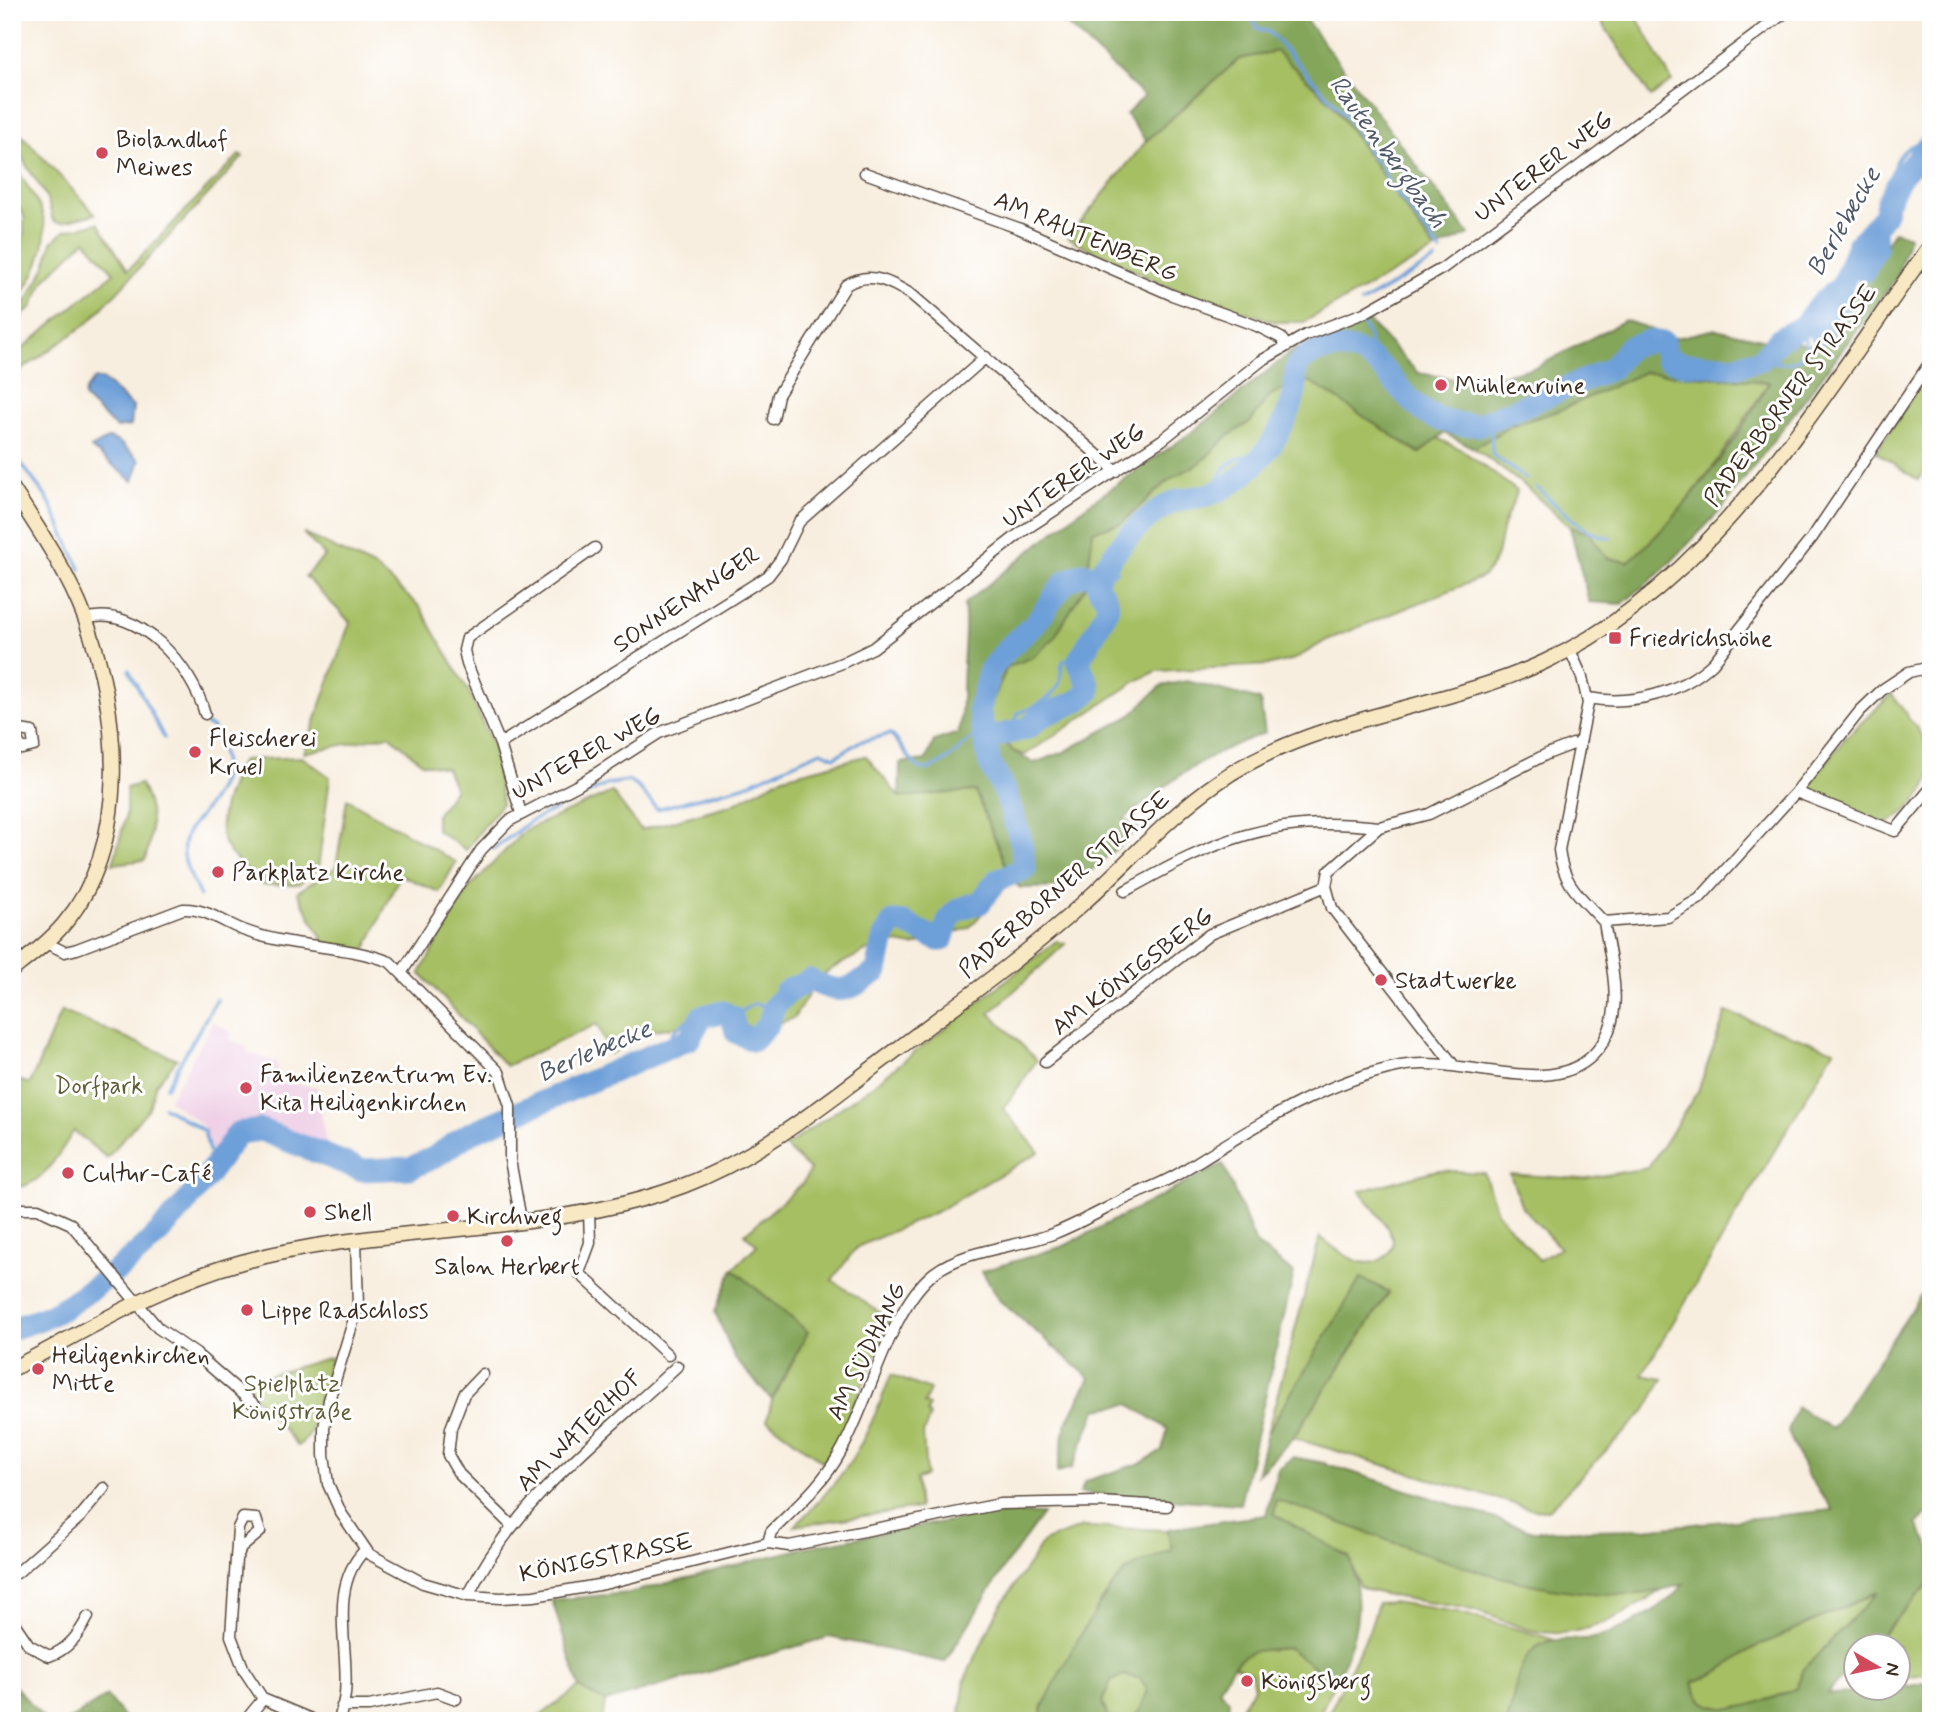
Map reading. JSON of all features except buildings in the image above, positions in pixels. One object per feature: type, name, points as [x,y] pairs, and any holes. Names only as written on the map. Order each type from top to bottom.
[{"type":"main road","name":"PADERBORNER STRASSE","points":[[12,1369],[137,1303],[188,1280],[245,1261],[356,1241],[589,1211],[649,1197],[735,1163],[861,1077],[1049,933],[1209,789],[1261,755],[1296,740],[1497,681],[1570,650],[1612,625],[1661,586],[1710,538],[1816,407],[1931,245]]},
{"type":"main road","points":[[12,488],[62,568],[85,619],[106,699],[111,797],[101,851],[87,887],[65,924],[12,970]]},
{"type":"street","name":"UNTERER WEG","points":[[402,972],[481,849],[521,813],[578,785],[659,733],[842,663],[873,648],[1023,531],[1162,440],[1231,384],[1286,345],[1364,313],[1443,268],[1786,12]]},
{"type":"street","name":"AM RAUTENBERG","points":[[866,173],[1018,228],[1182,299],[1257,326],[1281,338],[1286,345]]},
{"type":"street","points":[[773,419],[778,396],[846,285],[864,276],[882,280],[912,295],[1116,471]]},
{"type":"street","name":"SONNENANGER","points":[[500,744],[768,576],[781,559],[799,522],[986,357]]},
{"type":"street","points":[[1588,698],[1630,700],[1664,692],[1698,677],[1713,663],[1812,538],[1931,361]]},
{"type":"street","points":[[521,813],[500,744],[467,664],[464,650],[467,638],[595,548]]},
{"type":"street","points":[[85,619],[103,616],[125,621],[161,643],[185,670],[200,697],[205,714]]},
{"type":"street","points":[[1570,650],[1588,698],[1559,850],[1566,882],[1604,922],[1668,917],[1699,900],[1796,792],[1860,711],[1881,690],[1909,672],[1931,667]]},
{"type":"street","points":[[1125,891],[1198,850],[1254,832],[1286,825],[1326,822],[1379,827],[1429,814],[1546,754],[1573,744],[1580,747]]},
{"type":"street","points":[[1796,792],[1895,831],[1931,788]]},
{"type":"street","points":[[1379,827],[1338,860],[1329,871],[1326,886],[1332,908],[1452,1063]]},
{"type":"street","name":"AM KÖNIGSBERG","points":[[1045,1062],[1210,934],[1326,886]]},
{"type":"street","points":[[46,943],[65,952],[183,909],[201,911],[246,931],[315,947],[374,956],[390,962],[489,1058],[499,1072],[510,1106],[510,1160],[521,1220]]},
{"type":"street","name":"AM SÜDHANG","points":[[768,1544],[771,1532],[823,1479],[840,1453],[912,1296],[937,1271],[988,1251],[1054,1233],[1184,1171],[1311,1097],[1350,1079],[1405,1065],[1452,1063],[1538,1077],[1572,1069],[1592,1056],[1606,1038],[1616,1005],[1604,922]]},
{"type":"street","points":[[12,1209],[38,1209],[64,1219],[104,1262],[158,1328],[196,1354],[255,1405]]},
{"type":"street","points":[[589,1211],[590,1243],[579,1273],[667,1355]]},
{"type":"street","name":"KÖNIGSTRASSE","points":[[356,1241],[358,1306],[329,1400],[324,1428],[324,1455],[328,1484],[344,1519],[365,1550],[423,1583],[468,1596],[534,1596],[604,1584],[768,1544]]},
{"type":"street","name":"AM WATERHOF","points":[[468,1596],[478,1573],[547,1484],[677,1366]]},
{"type":"street","name":"AM WATERHOF","points":[[484,1374],[464,1394],[451,1428],[448,1455],[460,1474],[512,1527]]},
{"type":"street","points":[[12,1573],[17,1573],[80,1517],[104,1488]]},
{"type":"street","points":[[768,1544],[789,1546],[1000,1504],[1098,1502],[1167,1506]]},
{"type":"street","points":[[237,1557],[241,1548],[260,1532],[256,1519],[247,1517],[240,1522],[233,1573],[231,1636],[243,1670],[263,1699],[316,1721]]},
{"type":"street","points":[[339,1721],[345,1692],[343,1598],[347,1578],[365,1550]]},
{"type":"street","points":[[12,1620],[29,1645],[49,1656],[58,1653],[77,1636],[88,1617]]},
{"type":"street","points":[[342,1706],[369,1706],[437,1692],[456,1699]]},
{"type":"street","points":[[246,1721],[263,1699]]},
{"type":"shaded area","name":"Familienzentrum Ev. Kita Heiligenkirchen","points":[[213,1022],[232,1033],[230,1039],[248,1048],[246,1052],[277,1062],[279,1082],[317,1087],[327,1150],[287,1134],[257,1126],[245,1128],[226,1139],[219,1151],[213,1153],[203,1126],[169,1100]]},
{"type":"green space","points":[[1042,12],[1300,12],[1469,234],[1435,250],[1331,102],[1276,51],[1239,59],[1146,141],[1126,114],[1144,96],[1064,22]]},
{"type":"green space","points":[[1595,12],[1634,12],[1672,81],[1651,97]]},
{"type":"green space","points":[[1276,51],[1331,102],[1435,250],[1304,322],[1276,322],[1166,286],[1068,238],[1146,141],[1239,59]]},
{"type":"green space","points":[[18,131],[95,214],[61,223],[53,221],[47,199],[22,158],[17,141]]},
{"type":"green space","points":[[239,155],[243,157],[88,323],[20,371],[12,385],[12,357],[114,273],[85,240],[45,279],[32,307],[12,324],[12,316],[24,305],[45,268],[52,242],[64,231],[98,223],[128,270]]},
{"type":"green space","points":[[12,158],[41,210],[45,235],[34,274],[12,305],[12,270],[24,233],[24,216],[12,196]]},
{"type":"green space","points":[[1894,231],[1909,236],[1897,277],[1720,511],[1663,570],[1622,604],[1589,602],[1570,527],[1589,533],[1607,558],[1628,562],[1667,524],[1706,478],[1769,382],[1644,372],[1558,411],[1512,425],[1474,448],[1444,433],[1420,453],[1311,382],[1301,382],[1270,395],[1251,421],[1228,436],[1200,463],[1170,479],[1121,523],[1093,531],[1086,585],[1053,639],[1033,657],[1007,667],[985,718],[1013,751],[1034,763],[1064,752],[1130,716],[1161,686],[1187,681],[1260,700],[1265,733],[1206,759],[1124,819],[1139,828],[1073,887],[1020,888],[1012,880],[975,791],[899,797],[900,763],[926,760],[934,741],[958,733],[962,708],[964,604],[1086,506],[1199,427],[1292,351],[1367,320],[1418,373],[1472,382],[1537,367],[1625,320],[1675,338],[1716,329],[1785,344],[1795,342],[1815,346],[1829,334]]},
{"type":"green space","points":[[1644,372],[1769,382],[1722,454],[1687,500],[1669,522],[1628,562],[1607,558],[1589,533],[1570,527],[1525,486],[1474,448],[1512,425],[1558,411]]},
{"type":"green space","points":[[1301,382],[1311,382],[1419,453],[1437,438],[1462,450],[1517,491],[1504,523],[1496,558],[1488,571],[1481,578],[1327,640],[1295,659],[1271,665],[1157,671],[1138,680],[1025,755],[1013,751],[985,718],[1007,667],[1033,657],[1053,639],[1086,585],[1093,531],[1121,523],[1170,479],[1200,463],[1228,436],[1251,421],[1270,395]]},
{"type":"green space","points":[[1919,386],[1931,391],[1931,462],[1918,480],[1876,452]]},
{"type":"green space","points":[[303,533],[376,568],[420,607],[470,694],[493,747],[502,803],[466,850],[436,830],[436,815],[455,789],[446,768],[422,763],[389,735],[304,753],[350,622],[305,576],[325,556]]},
{"type":"green space","points":[[1892,694],[1929,748],[1932,766],[1920,796],[1905,812],[1887,824],[1812,794],[1808,785],[1847,736]]},
{"type":"green space","points":[[866,756],[899,797],[975,791],[1012,880],[969,928],[913,946],[886,941],[819,977],[794,1018],[753,1032],[719,1019],[649,1031],[610,1054],[597,1024],[506,1066],[420,973],[467,890],[525,830],[612,792],[641,830],[733,804],[783,777]]},
{"type":"green space","points":[[302,757],[330,777],[318,869],[299,884],[263,885],[228,850],[223,840],[221,829],[224,804],[242,760]]},
{"type":"green space","points":[[140,784],[148,803],[151,821],[145,860],[113,864],[126,815],[126,788]]},
{"type":"green space","points":[[347,799],[456,862],[439,892],[400,875],[366,949],[360,950],[324,942],[297,892],[336,867]]},
{"type":"green space","points":[[1056,941],[1065,944],[990,1013],[1037,1060],[1003,1109],[1039,1152],[936,1212],[857,1247],[832,1280],[891,1320],[842,1432],[823,1462],[767,1420],[772,1400],[808,1332],[733,1269],[757,1245],[745,1234],[803,1183],[810,1170],[785,1147],[873,1085]]},
{"type":"green space","name":"Dorfpark","points":[[61,1011],[177,1059],[156,1084],[149,1108],[107,1158],[74,1131],[41,1176],[33,1182],[12,1188],[12,1078],[30,1084]]},
{"type":"green space","points":[[1726,1012],[1834,1050],[1642,1375],[1663,1379],[1646,1410],[1548,1510],[1531,1509],[1293,1438],[1389,1293],[1361,1278],[1267,1433],[1320,1237],[1343,1254],[1360,1262],[1378,1261],[1387,1255],[1392,1247],[1389,1230],[1360,1191],[1437,1170],[1484,1173],[1497,1212],[1539,1260],[1560,1248],[1522,1207],[1510,1174],[1581,1179],[1648,1168],[1698,1091]]},
{"type":"green space","points":[[1223,1164],[1256,1244],[1294,1273],[1240,1504],[1080,1493],[1085,1481],[1141,1463],[1162,1450],[1168,1429],[1129,1404],[1097,1409],[1072,1468],[1057,1472],[1066,1424],[1090,1378],[999,1300],[982,1271],[1064,1246]]},
{"type":"green space","points":[[733,1269],[808,1332],[772,1400],[735,1359],[715,1312]]},
{"type":"green space","points":[[1361,1278],[1389,1292],[1293,1438],[1257,1475],[1267,1433]]},
{"type":"green space","points":[[1931,1281],[1931,1509],[1917,1524],[1931,1548],[1931,1581],[1884,1632],[1842,1632],[1842,1677],[1827,1694],[1842,1693],[1842,1702],[1912,1702],[1912,1686],[1931,1681],[1931,1721],[1507,1721],[1522,1666],[1539,1645],[1555,1640],[1590,1639],[1621,1628],[1656,1609],[1684,1584],[1637,1594],[1590,1593],[1544,1587],[1453,1563],[1276,1500],[1274,1514],[1349,1557],[1358,1607],[1353,1637],[1335,1683],[1289,1648],[1263,1650],[1239,1659],[1226,1677],[1219,1690],[1229,1700],[1228,1713],[1220,1721],[1130,1721],[1140,1710],[1148,1690],[1140,1678],[1123,1675],[1111,1681],[1102,1702],[1108,1717],[1118,1721],[1039,1721],[1052,1688],[1075,1644],[1101,1602],[1123,1574],[1140,1563],[1172,1550],[1168,1529],[1266,1515],[1278,1469],[1293,1457],[1324,1463],[1533,1531],[1644,1529],[1833,1510],[1806,1473],[1788,1432],[1797,1407],[1832,1429]],"holes":[[[1878,1592],[1804,1669],[1796,1689],[1769,1700],[1737,1708],[1722,1708],[1709,1705],[1699,1696],[1693,1682],[1716,1673],[1751,1649]]]},
{"type":"green space","name":"Spielplatz Königstraße","points":[[331,1357],[309,1436],[298,1446],[243,1383]]},
{"type":"green space","points":[[891,1375],[930,1390],[924,1403],[929,1406],[927,1413],[930,1416],[923,1434],[926,1476],[916,1479],[919,1508],[794,1526],[828,1491],[853,1457],[872,1421]]},
{"type":"green space","points":[[1275,1499],[1366,1529],[1638,1594],[1663,1589],[1617,1617],[1584,1630],[1548,1633],[1530,1630],[1467,1609],[1395,1597],[1359,1586],[1349,1557],[1274,1514]]},
{"type":"green space","points":[[992,1513],[1043,1514],[1005,1566],[945,1662],[829,1637],[605,1702],[579,1687],[552,1600],[629,1593],[811,1546]]},
{"type":"green space","points":[[1082,1527],[1168,1530],[1172,1550],[1124,1574],[1043,1705],[1039,1721],[959,1721],[965,1679],[997,1612],[1043,1542]]},
{"type":"green space","points":[[1931,1581],[1931,1673],[1912,1676],[1912,1632],[1885,1632]]},
{"type":"green space","points":[[1880,1591],[1804,1669],[1796,1688],[1737,1708],[1710,1705],[1699,1696],[1693,1682],[1716,1673],[1751,1649]]},
{"type":"green space","points":[[1393,1602],[1457,1612],[1552,1639],[1533,1650],[1507,1721],[1325,1721],[1369,1631],[1378,1603]]},
{"type":"green space","points":[[1289,1648],[1335,1683],[1316,1721],[1231,1721],[1254,1688],[1251,1673],[1232,1664],[1250,1651]]},
{"type":"green space","points":[[1123,1675],[1140,1678],[1148,1690],[1141,1710],[1130,1721],[1108,1717],[1102,1702],[1111,1681]]},
{"type":"green space","points":[[12,1683],[46,1721],[12,1721]]},
{"type":"green space","points":[[579,1687],[605,1702],[602,1721],[533,1721]]},
{"type":"green space","points":[[107,1696],[127,1721],[68,1721]]},
{"type":"water","points":[[94,379],[102,379],[133,407],[131,426],[116,428],[84,398],[85,391]]},
{"type":"water","points":[[109,438],[119,442],[140,460],[133,481],[91,448]]},
{"type":"waterway","name":"Rautenbergbach","points":[[1257,12],[1254,21],[1257,28],[1269,32],[1348,118],[1374,160],[1381,163],[1389,186],[1402,199],[1441,252]]},
{"type":"waterway","points":[[1915,12],[1931,22]]},
{"type":"waterway","points":[[1887,202],[1889,181],[1896,161],[1910,147],[1919,143],[1931,143]]},
{"type":"waterway","name":"Berlebecke","points":[[986,739],[1028,728],[1042,716],[1076,702],[1089,692],[1078,661],[1108,606],[1097,581],[1103,569],[1133,532],[1161,509],[1175,501],[1207,495],[1222,489],[1237,480],[1256,462],[1267,450],[1287,416],[1295,391],[1297,367],[1306,357],[1329,349],[1358,352],[1379,365],[1413,402],[1428,414],[1448,422],[1478,425],[1611,369],[1629,347],[1649,341],[1664,343],[1666,358],[1684,364],[1737,366],[1762,359],[1780,338],[1802,327],[1823,301],[1842,286],[1858,245],[1885,214],[1887,202],[1902,175],[1931,143]]},
{"type":"waterway","points":[[1864,271],[1875,248],[1874,228]]},
{"type":"waterway","points":[[1361,303],[1435,260]]},
{"type":"waterway","points":[[1820,333],[1840,305],[1842,286]]},
{"type":"waterway","points":[[1363,324],[1370,340],[1367,355]]},
{"type":"waterway","name":"Berlebecke","points":[[1762,359],[1781,363],[1798,359],[1807,349],[1802,327]]},
{"type":"waterway","points":[[1491,421],[1492,454],[1526,479]]},
{"type":"waterway","points":[[12,451],[49,501],[80,569]]},
{"type":"waterway","points":[[1210,495],[1229,464],[1243,457],[1263,455]]},
{"type":"waterway","points":[[1536,487],[1580,525],[1610,538]]},
{"type":"waterway","points":[[1100,574],[1111,575],[1116,571],[1116,553]]},
{"type":"waterway","name":"Berlebecke","points":[[12,1328],[39,1320],[70,1304],[123,1266],[177,1214],[238,1133],[261,1130],[362,1170],[410,1168],[433,1158],[470,1133],[689,1039],[702,1016],[723,1012],[732,1017],[736,1032],[753,1040],[768,1025],[774,1007],[786,993],[810,980],[830,988],[845,989],[877,971],[884,937],[893,922],[904,923],[942,940],[950,918],[958,910],[980,903],[997,880],[1025,869],[1020,837],[1006,794],[990,764],[979,709],[990,670],[1010,646],[1034,625],[1065,582],[1084,573]]},
{"type":"waterway","points":[[1013,731],[1018,713],[1042,702],[1057,688],[1064,660],[1078,661]]},
{"type":"waterway","points":[[129,670],[164,738]]},
{"type":"waterway","points":[[1047,700],[1060,706]]},
{"type":"waterway","points":[[1033,708],[1038,719]]},
{"type":"waterway","points":[[200,896],[184,857],[185,840],[192,825],[216,793],[221,783],[224,764],[212,727],[207,725]]},
{"type":"waterway","points":[[494,849],[529,822],[608,784],[629,781],[637,786],[657,809],[743,786],[821,751],[835,757],[859,742],[890,734],[916,765],[926,769],[943,762],[981,730]]},
{"type":"waterway","points":[[783,997],[776,987],[784,980],[792,977],[810,980]]},
{"type":"waterway","points":[[166,1087],[217,999]]},
{"type":"waterway","points":[[732,1017],[753,1004],[774,1007]]},
{"type":"waterway","points":[[671,1046],[672,1033],[693,1015],[702,1016]]},
{"type":"waterway","points":[[164,1107],[204,1131],[209,1151],[219,1160]]},
{"type":"place","name":"Biolandhof Meiwes","points":[[102,153]]},
{"type":"place","name":"Mühlenruine","points":[[1441,385]]},
{"type":"place","name":"Friedrichshöhe","points":[[1615,638]]},
{"type":"place","name":"Fleischerei Kruel","points":[[195,752]]},
{"type":"place","name":"Parkplatz Kirche","points":[[218,872]]},
{"type":"place","name":"Stadtwerke","points":[[1381,980]]},
{"type":"place","name":"Familienzentrum Ev. Kita Heiligenkirchen","points":[[246,1088]]},
{"type":"place","name":"Cultur-Café","points":[[68,1173]]},
{"type":"place","name":"Shell","points":[[310,1212]]},
{"type":"place","name":"Kirchweg","points":[[453,1216]]},
{"type":"place","name":"Salon Herbert","points":[[507,1241]]},
{"type":"place","name":"Lippe Radschloss","points":[[247,1310]]},
{"type":"place","name":"Heiligenkirchen Mitte","points":[[38,1369]]},
{"type":"place","name":"Königsberg","points":[[1247,1681]]}]
